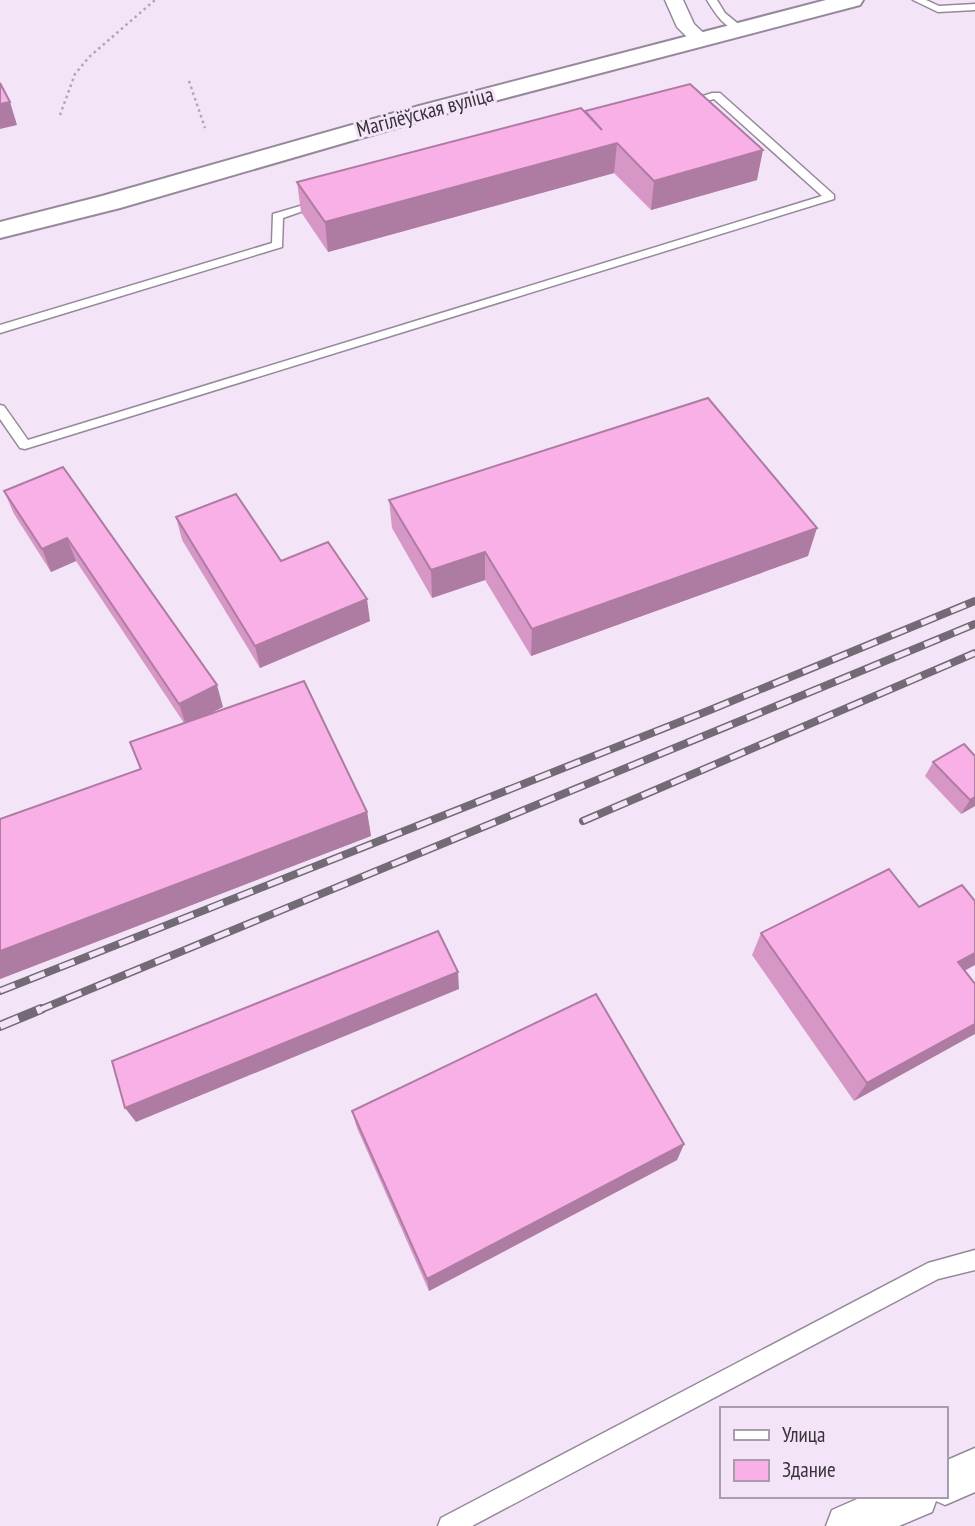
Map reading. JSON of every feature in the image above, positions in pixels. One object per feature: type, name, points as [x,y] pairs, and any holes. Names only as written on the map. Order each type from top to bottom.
[{"type":"street","points":[[674,0],[687,27],[700,39]]},
{"type":"street","name":"Магілёўская вуліца","points":[[0,230],[111,202],[428,111],[852,0]]},
{"type":"street","points":[[947,1482],[975,1470]]},
{"type":"street","points":[[848,1526],[911,1498]]},
{"type":"lane","points":[[712,0],[721,15],[739,29]]},
{"type":"lane","points":[[918,0],[938,9],[975,7]]},
{"type":"lane","points":[[0,409],[25,445],[830,197],[716,95],[677,106]]},
{"type":"lane","points":[[0,329],[278,245],[277,216],[331,201]]},
{"type":"lane","points":[[449,1526],[935,1270],[975,1260]]},
{"type":"path","points":[[60,115],[75,74],[82,65],[155,0]]},
{"type":"path","points":[[188,81],[205,128]]},
{"type":"building","points":[[0,83],[10,102],[0,104]]},
{"type":"building","points":[[690,84],[763,150],[654,181],[617,143],[325,222],[297,182],[581,108],[602,130],[585,111]]},
{"type":"building","points":[[708,398],[817,528],[532,629],[485,552],[431,570],[389,500]]},
{"type":"building","points":[[63,467],[217,685],[179,704],[67,538],[42,549],[4,491]]},
{"type":"building","points":[[236,494],[281,561],[328,542],[367,599],[255,646],[176,517]]},
{"type":"building","points":[[304,681],[367,812],[0,951],[0,819],[141,769],[130,742]]},
{"type":"building","points":[[964,744],[975,756],[975,797],[970,800],[933,762]]},
{"type":"building","points":[[889,869],[919,907],[962,885],[975,901],[975,953],[958,962],[975,984],[975,1024],[867,1083],[761,933]]},
{"type":"building","points":[[438,931],[458,972],[125,1108],[112,1061]]},
{"type":"building","points":[[596,994],[684,1144],[427,1279],[352,1111]]},
{"type":"railway","points":[[0,991],[710,710],[975,601]]},
{"type":"railway","points":[[37,1011],[975,624]]},
{"type":"railway","points":[[583,821],[975,653]]},
{"type":"railway","points":[[0,1026],[41,1009]]}]
